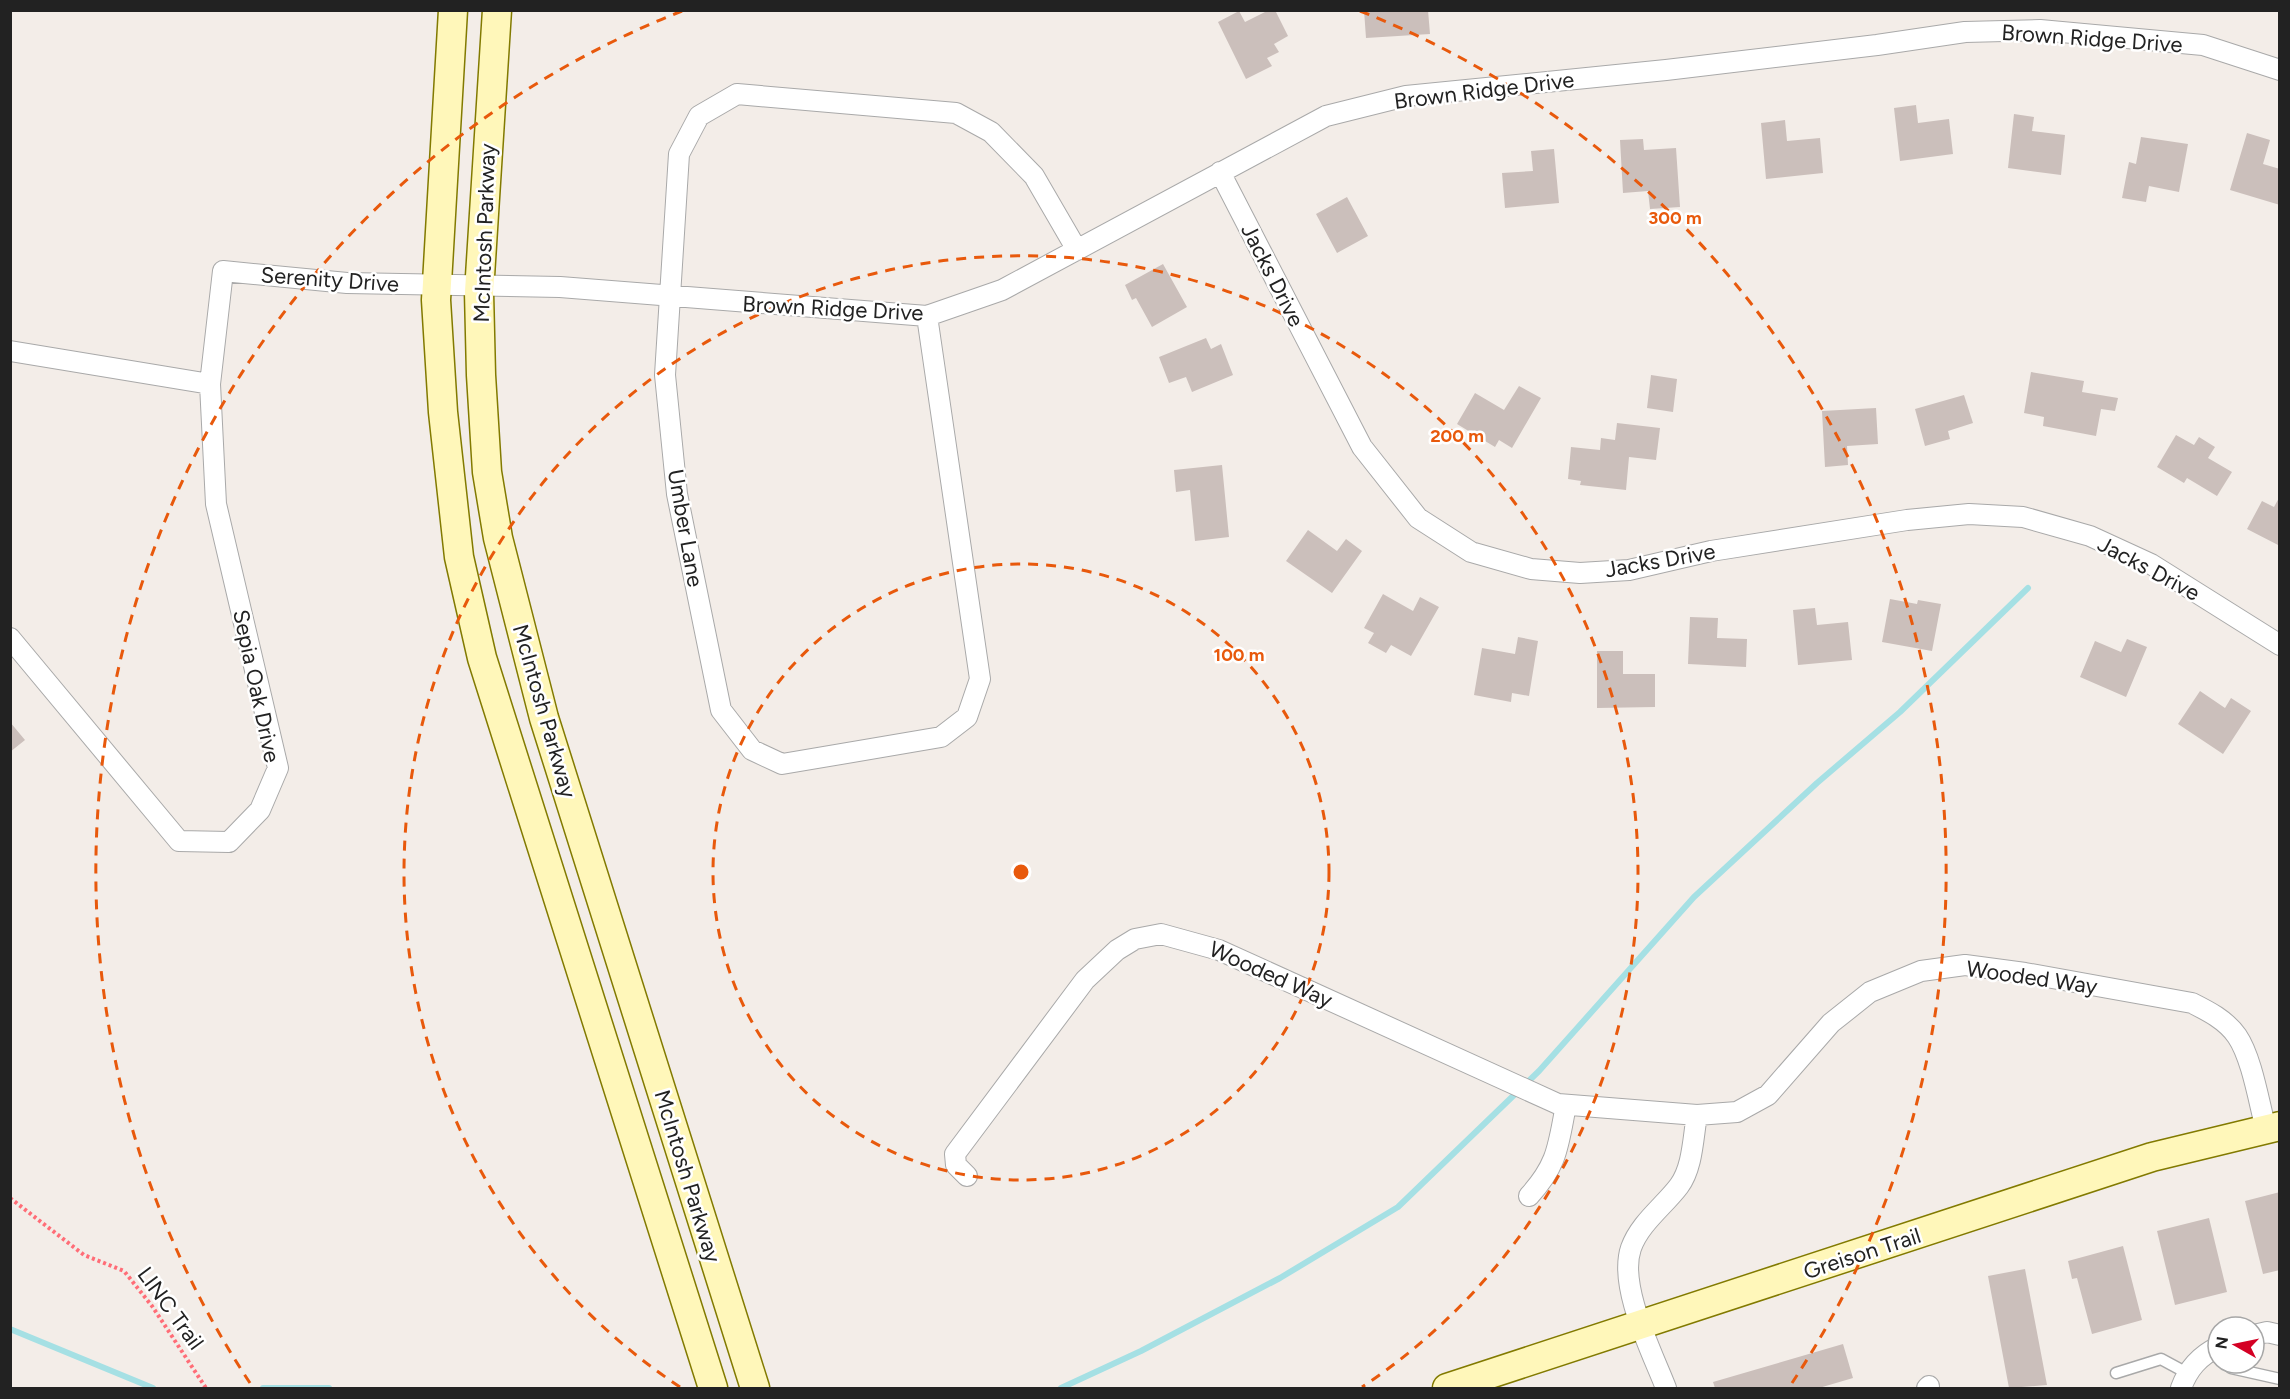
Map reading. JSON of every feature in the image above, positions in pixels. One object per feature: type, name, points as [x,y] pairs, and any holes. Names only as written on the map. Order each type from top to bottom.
[{"type":"street","name":"McIntosh Parkway","points":[[453,10],[436,285],[443,412],[459,557],[482,658],[713,1389]]},
{"type":"street","name":"McIntosh Parkway","points":[[497,10],[480,286],[481,375],[487,472],[498,538],[544,718],[755,1389]]},
{"type":"street","name":"Brown Ridge Drive","points":[[480,286],[560,287],[927,316],[1002,290],[1326,116],[1406,96],[1666,70],[1965,32],[2040,30],[2203,45],[2280,70]]},
{"type":"street","name":"Umber Lane","points":[[927,316],[980,680],[967,717],[941,737],[782,764],[752,750],[721,710],[677,494],[665,375],[668,297],[679,154],[699,116],[737,94],[956,113],[991,132],[1034,176],[1077,250]]},
{"type":"street","name":"Jacks Drive","points":[[1220,172],[1362,447],[1418,518],[1471,552],[1531,569],[1580,573],[1629,570],[1711,551],[1906,520],[1969,514],[2023,517],[2090,536],[2151,564],[2280,645]]},
{"type":"street","name":"Serenity Drive","points":[[224,271],[346,283],[480,286]]},
{"type":"street","name":"Sepia Oak Drive","points":[[10,638],[179,840],[229,842],[260,810],[278,768],[216,504],[210,384],[224,271]]},
{"type":"street","points":[[10,351],[210,384]]},
{"type":"street","name":"Wooded Way","points":[[967,1176],[956,1165],[955,1154],[1085,980],[1118,950],[1136,939],[1161,934],[1219,950],[1532,1094],[1566,1105],[1697,1115],[1737,1112],[1768,1095],[1831,1023],[1870,992],[1921,971],[1965,965],[2025,973],[2192,1003],[2214,1014],[2237,1036],[2273,1127]]},
{"type":"street","points":[[1529,1196],[1550,1171],[1556,1157],[1566,1105]]},
{"type":"street","points":[[1666,1389],[1632,1300],[1629,1278],[1631,1248],[1651,1216],[1680,1184],[1690,1158],[1697,1115]]},
{"type":"street","name":"Greison Trail","points":[[1446,1389],[2152,1157],[2273,1127]]},
{"type":"street","points":[[2184,1381],[2206,1353]]},
{"type":"lane","points":[[2116,1373],[2161,1359],[2184,1381]]},
{"type":"lane","points":[[2262,1375],[2280,1379]]},
{"type":"path","name":"LINC Trail","points":[[10,1198],[84,1255],[124,1271],[152,1306],[206,1389]]},
{"type":"building","points":[[1269,10],[1275,10],[1288,36],[1274,44],[1279,52],[1267,58],[1272,66],[1246,79],[1218,22],[1239,11],[1245,22]]},
{"type":"building","points":[[1364,10],[1428,10],[1430,34],[1366,38]]},
{"type":"building","points":[[1916,105],[1918,123],[1949,119],[1953,154],[1900,161],[1894,108]]},
{"type":"building","points":[[2014,114],[2034,117],[2032,131],[2065,135],[2061,175],[2008,168]]},
{"type":"building","points":[[1785,120],[1787,141],[1820,138],[1823,173],[1766,179],[1761,123]]},
{"type":"building","points":[[2247,133],[2270,140],[2263,164],[2280,169],[2280,205],[2230,190]]},
{"type":"building","points":[[2141,137],[2188,144],[2179,192],[2149,186],[2146,202],[2122,198],[2129,162],[2136,164]]},
{"type":"building","points":[[1643,139],[1644,150],[1676,148],[1680,207],[1650,209],[1648,191],[1623,193],[1620,140]]},
{"type":"building","points":[[1554,149],[1559,203],[1505,208],[1502,173],[1533,171],[1531,151]]},
{"type":"building","points":[[1347,197],[1368,236],[1337,253],[1316,214]]},
{"type":"building","points":[[1163,264],[1187,307],[1152,327],[1136,298],[1132,300],[1125,285]]},
{"type":"building","points":[[1206,338],[1211,349],[1221,344],[1233,375],[1192,392],[1186,377],[1169,383],[1159,357]]},
{"type":"building","points":[[2031,372],[2084,381],[2082,392],[2118,398],[2115,411],[2101,409],[2096,436],[2043,426],[2044,417],[2024,413]]},
{"type":"building","points":[[1651,375],[1677,379],[1673,412],[1647,408]]},
{"type":"building","points":[[1519,386],[1541,398],[1512,448],[1499,440],[1495,447],[1457,424],[1475,393],[1504,410]]},
{"type":"building","points":[[1964,395],[1973,423],[1948,431],[1950,439],[1925,446],[1915,409]]},
{"type":"building","points":[[1876,408],[1878,444],[1847,446],[1848,465],[1825,467],[1822,411]]},
{"type":"building","points":[[1617,423],[1660,428],[1656,460],[1629,457],[1626,490],[1580,485],[1581,481],[1568,479],[1571,447],[1600,450],[1601,438],[1615,440]]},
{"type":"building","points":[[2176,435],[2194,445],[2199,437],[2215,447],[2208,458],[2232,472],[2217,496],[2187,478],[2184,483],[2157,467]]},
{"type":"building","points":[[1222,465],[1229,537],[1195,541],[1190,490],[1176,492],[1174,470]]},
{"type":"building","points":[[2280,496],[2280,546],[2247,529],[2262,501],[2274,507]]},
{"type":"building","points":[[1308,530],[1337,551],[1346,539],[1362,551],[1332,593],[1286,561]]},
{"type":"building","points":[[1383,594],[1413,611],[1420,597],[1439,607],[1411,656],[1391,645],[1386,653],[1368,643],[1374,633],[1364,628]]},
{"type":"building","points":[[1890,599],[1917,604],[1918,600],[1941,604],[1932,651],[1882,642]]},
{"type":"building","points":[[1815,608],[1817,625],[1848,622],[1852,660],[1798,665],[1793,610]]},
{"type":"building","points":[[1690,617],[1718,618],[1717,638],[1747,639],[1746,667],[1688,664]]},
{"type":"building","points":[[1518,637],[1538,641],[1529,696],[1512,693],[1511,702],[1474,695],[1482,648],[1515,654]]},
{"type":"building","points":[[2127,639],[2147,647],[2126,697],[2080,677],[2095,641],[2121,652]]},
{"type":"building","points":[[1597,651],[1623,651],[1623,674],[1655,674],[1655,707],[1597,708]]},
{"type":"building","points":[[2200,691],[2225,708],[2231,698],[2251,711],[2223,754],[2178,724]]},
{"type":"building","points":[[10,722],[25,740],[10,752]]},
{"type":"building","points":[[2280,1192],[2280,1270],[2263,1274],[2245,1201]]},
{"type":"building","points":[[2209,1218],[2227,1292],[2175,1305],[2157,1231]]},
{"type":"building","points":[[2123,1246],[2142,1320],[2092,1334],[2077,1278],[2072,1279],[2068,1261]]},
{"type":"building","points":[[2025,1269],[2047,1385],[2009,1388],[1988,1276]]},
{"type":"building","points":[[1843,1344],[1853,1378],[1819,1388],[1715,1388],[1713,1382]]},
{"type":"waterway","points":[[1061,1388],[1141,1351],[1280,1278],[1398,1207],[1539,1071],[1694,897],[1817,783],[1900,712],[2028,588]]},
{"type":"waterway","points":[[10,1329],[153,1388]]},
{"type":"waterway","points":[[263,1388],[329,1388]]}]
